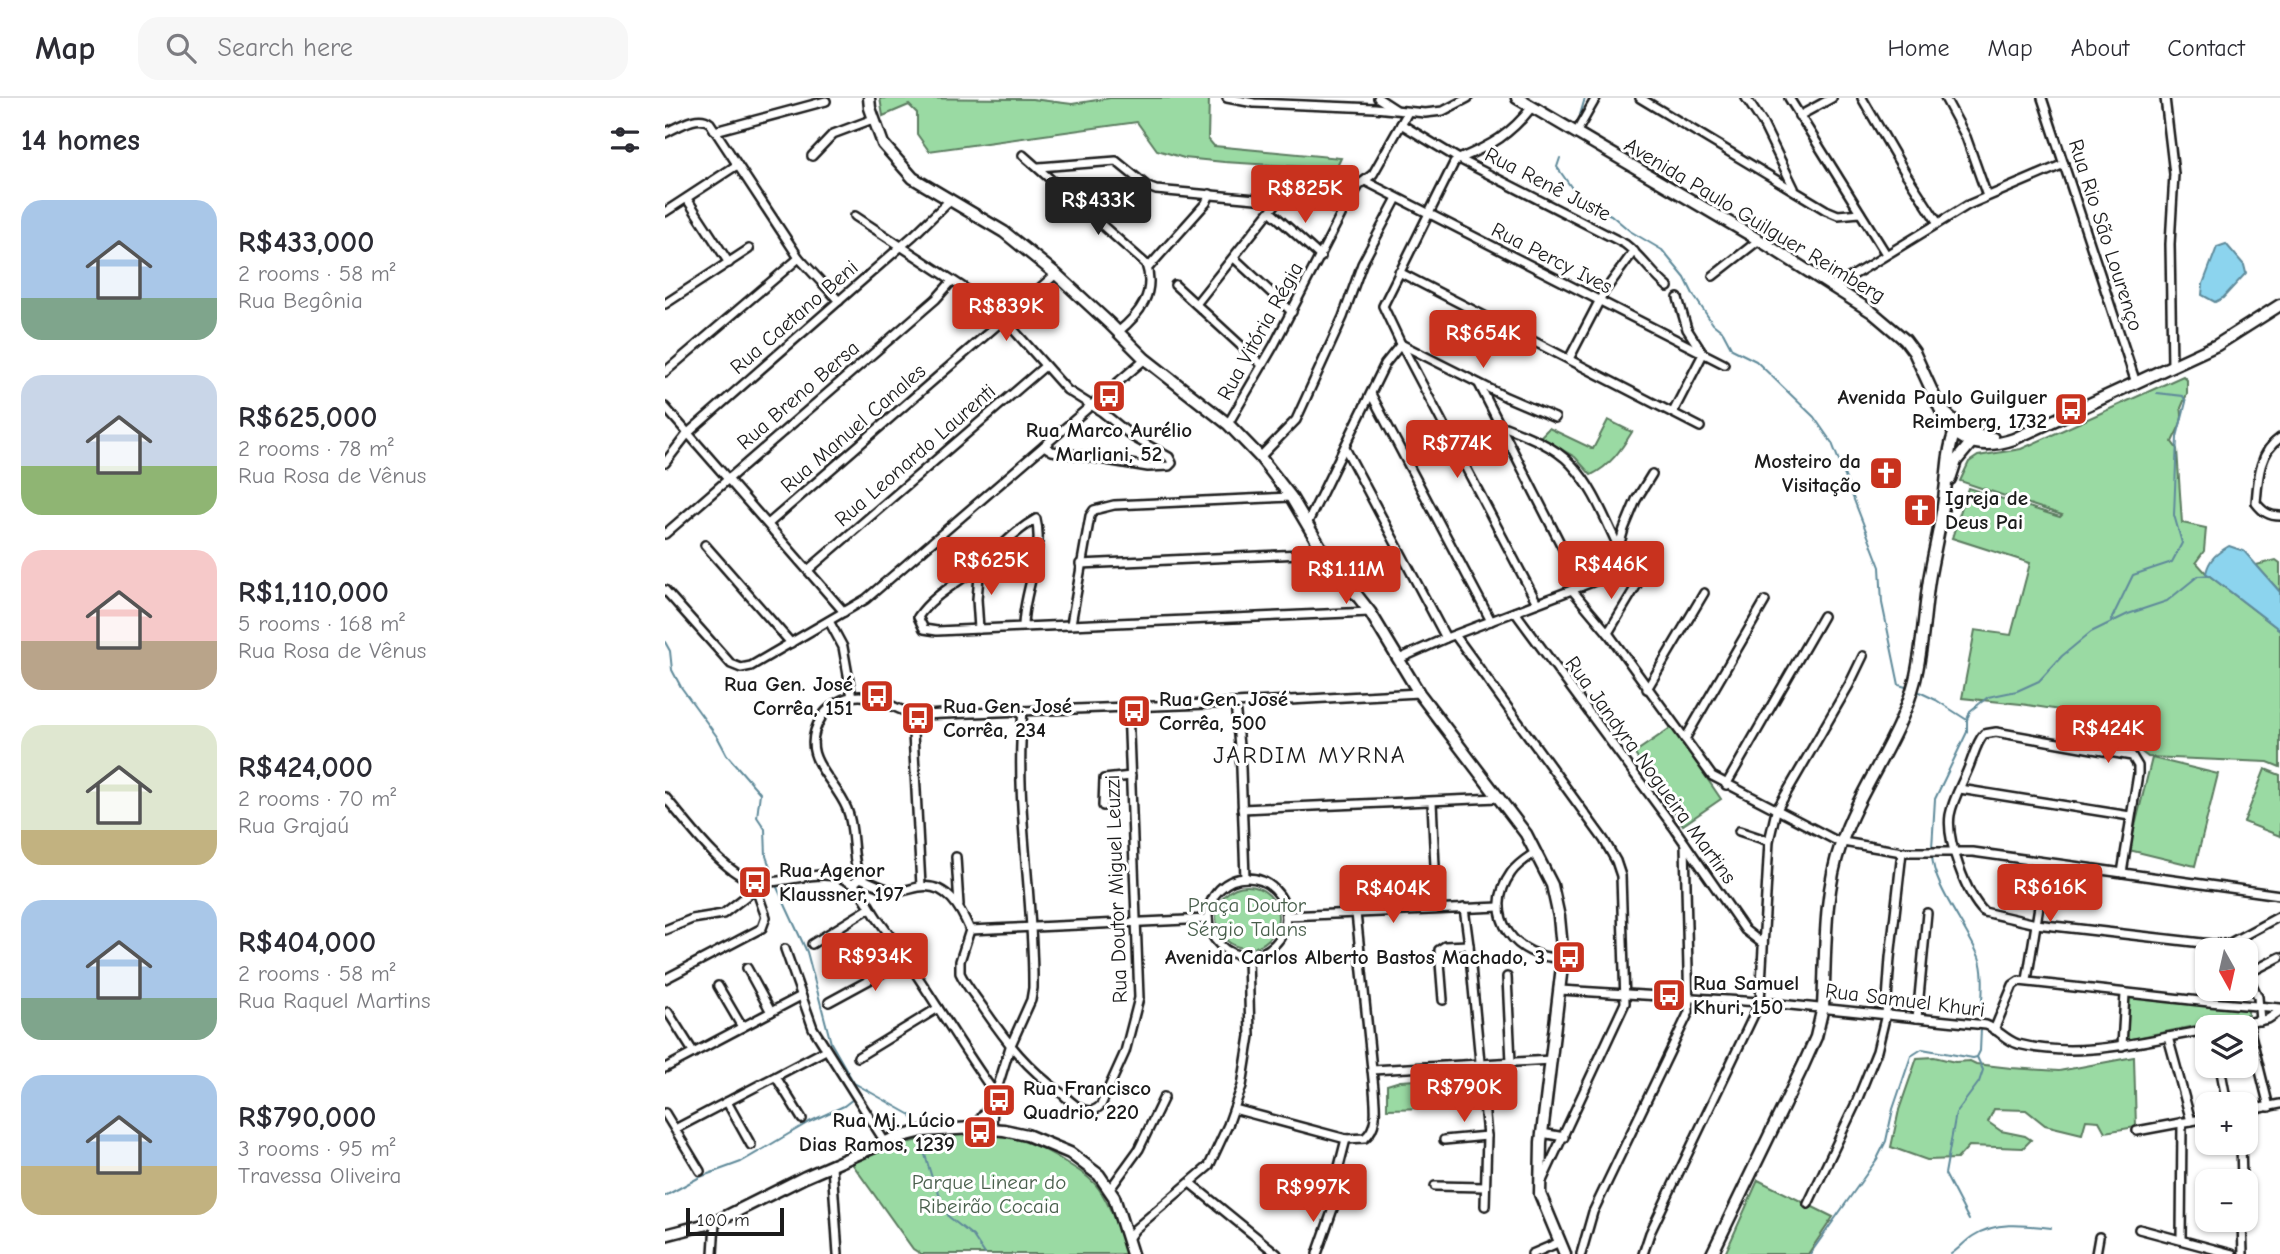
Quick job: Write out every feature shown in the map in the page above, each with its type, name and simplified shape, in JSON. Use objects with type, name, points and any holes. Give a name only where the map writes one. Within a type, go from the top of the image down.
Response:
[{"type":"main road","points":[[869,98],[873,119],[883,144],[904,169],[949,201],[1004,232],[1056,274],[1145,359],[1228,424],[1260,457],[1291,497],[1324,553],[1370,612],[1419,693],[1526,834],[1552,885],[1559,916],[1563,958],[1542,1133],[1540,1185],[1541,1194],[1566,1254]]},
{"type":"main road","name":"Avenida Paulo Guilguer Reimberg","points":[[1517,98],[1759,240],[1872,312],[1905,340],[1914,352],[1939,407],[1967,439]]},
{"type":"main road","points":[[1712,1254],[1816,1037],[1823,1007],[1834,867],[1842,842],[1902,721],[1912,689],[1946,489],[1949,452],[1967,439],[2014,439],[2217,345],[2280,305]]},
{"type":"main road","points":[[1946,489],[1967,439]]},
{"type":"main road","points":[[665,1235],[715,1222],[885,1142],[918,1132],[973,1128],[1027,1135],[1070,1153],[1099,1175],[1110,1189],[1129,1228],[1127,1240],[1132,1254]]},
{"type":"street","points":[[1227,98],[1254,103],[1408,112],[1443,111],[1468,98]]},
{"type":"street","points":[[1378,98],[1398,111]]},
{"type":"street","points":[[1576,133],[1596,98]]},
{"type":"street","points":[[1640,98],[1838,215],[1860,213]]},
{"type":"street","points":[[1747,98],[1762,122],[1794,189]]},
{"type":"street","points":[[1789,98],[1886,254]]},
{"type":"street","points":[[1799,116],[1832,98]]},
{"type":"street","points":[[1862,98],[1938,223]]},
{"type":"street","points":[[1945,98],[1966,137],[1987,196]]},
{"type":"street","name":"Rua Rio São Lourenço","points":[[2042,98],[2136,383]]},
{"type":"street","points":[[2165,98],[2174,174],[2170,244],[2172,366]]},
{"type":"street","points":[[715,131],[826,102]]},
{"type":"street","points":[[1532,107],[1504,137],[1459,159],[1444,180],[1383,306],[1537,603]]},
{"type":"street","name":"Rua Vitória Régia","points":[[1228,424],[1292,312],[1343,211],[1357,188],[1373,174],[1408,112]]},
{"type":"street","points":[[665,133],[703,118],[715,131],[799,258],[839,301]]},
{"type":"street","points":[[812,156],[833,134],[873,119]]},
{"type":"street","name":"Rua Renê Juste","points":[[1401,124],[1459,159],[1612,237],[1634,251],[1655,277],[1668,287]]},
{"type":"street","points":[[1023,155],[1144,260],[1148,268],[1147,300],[1118,332]]},
{"type":"street","points":[[1039,167],[1116,161],[1148,187],[1156,190],[1314,202],[1343,211]]},
{"type":"street","points":[[1834,287],[1987,196],[2064,164]]},
{"type":"street","points":[[665,212],[737,166]]},
{"type":"street","name":"Rua Percy Ives","points":[[1364,181],[1724,364]]},
{"type":"street","points":[[1148,268],[1206,203],[1210,194]]},
{"type":"street","points":[[1260,457],[1296,420],[1343,317],[1362,264],[1397,198]]},
{"type":"street","points":[[687,199],[729,263]]},
{"type":"street","name":"Rua Caetano Beni","points":[[665,463],[688,433],[949,201]]},
{"type":"street","points":[[1196,304],[1278,201]]},
{"type":"street","points":[[1271,212],[1321,257]]},
{"type":"street","points":[[855,215],[987,303],[1067,390],[1102,412],[1133,438],[1169,457],[1171,465],[1148,467],[1052,451],[1044,446]]},
{"type":"street","points":[[1713,276],[1759,240]]},
{"type":"street","points":[[666,303],[749,249]]},
{"type":"street","points":[[1569,359],[1617,271],[1634,251]]},
{"type":"street","points":[[665,372],[799,258]]},
{"type":"street","points":[[1234,258],[1292,312]]},
{"type":"street","points":[[1399,272],[1700,427]]},
{"type":"street","name":"Rua Manuel Canales","points":[[768,524],[1056,274]]},
{"type":"street","name":"Rua Breno Bersa","points":[[665,534],[928,305],[952,281]]},
{"type":"street","points":[[1175,285],[1262,365]]},
{"type":"street","points":[[1673,412],[1703,354],[1687,329],[1678,298]]},
{"type":"street","points":[[1401,344],[1479,384],[1555,418]]},
{"type":"street","points":[[1307,524],[1385,364],[1401,344]]},
{"type":"street","points":[[665,590],[731,664],[736,667],[751,666],[877,590],[1145,359]]},
{"type":"street","name":"Rua Leonardo Laurenti","points":[[808,570],[1045,366]]},
{"type":"street","points":[[1479,384],[1582,586]]},
{"type":"street","points":[[1371,394],[1491,621]]},
{"type":"street","points":[[665,407],[843,612]]},
{"type":"street","points":[[1500,425],[1539,443],[1571,463],[1591,494],[1618,546]]},
{"type":"street","points":[[2280,438],[2270,444],[2263,458],[2256,503],[2272,516],[2280,516]]},
{"type":"street","points":[[1345,448],[1446,638]]},
{"type":"street","points":[[1399,659],[1446,638],[1598,580],[1607,574],[1613,567],[1636,500],[1652,474]]},
{"type":"street","points":[[1071,624],[1080,564],[1090,516],[1094,510],[1101,507],[1291,497]]},
{"type":"street","points":[[1023,627],[1039,539],[1036,519],[1008,538],[980,565],[930,604],[918,617],[921,625],[929,631],[1023,627],[1071,624],[1370,612]]},
{"type":"street","points":[[705,545],[791,643]]},
{"type":"street","points":[[1080,564],[1324,553]]},
{"type":"street","points":[[979,629],[977,599],[980,565]]},
{"type":"street","points":[[1608,634],[1638,583]]},
{"type":"street","points":[[1572,590],[1608,634],[1712,776],[1776,811],[1842,842],[1902,852],[1973,852],[2280,895]]},
{"type":"street","points":[[1647,688],[1704,593]]},
{"type":"street","points":[[1685,740],[1765,601]]},
{"type":"street","name":"Rua Jandyra Nogueira Martins","points":[[1515,612],[1745,930],[1763,944]]},
{"type":"street","points":[[1726,785],[1823,616]]},
{"type":"street","points":[[829,621],[842,647],[852,697]]},
{"type":"street","points":[[1455,635],[1599,834],[1616,861],[1623,890],[1627,995],[1619,1019],[1540,1185]]},
{"type":"street","points":[[1643,1254],[1650,1233],[1760,1002],[1769,841],[1776,811],[1863,656]]},
{"type":"street","points":[[860,877],[854,858],[851,823],[846,807],[820,769],[813,742],[815,731],[826,712],[852,697],[878,699],[912,714],[1235,704],[1419,693]]},
{"type":"street","points":[[1235,704],[1245,878]]},
{"type":"street","name":"Rua Doutor Miguel Leuzzi","points":[[970,930],[960,961],[960,973],[1010,1047],[1036,1074],[1081,1109],[1091,1112],[1097,1110],[1125,1052],[1137,1012],[1140,985],[1128,707]]},
{"type":"street","points":[[992,1129],[994,1099],[1010,1047],[1031,1000],[1033,976],[1023,795],[1023,711]]},
{"type":"street","points":[[912,714],[921,886]]},
{"type":"street","points":[[2122,873],[2138,766],[2132,756],[1990,732],[1981,738],[1960,789],[1950,818],[1949,830],[1954,851],[1979,907],[1989,915],[2036,924],[2195,943]]},
{"type":"street","points":[[1103,806],[1104,779],[1131,776]]},
{"type":"street","points":[[1960,789],[2130,816]]},
{"type":"street","points":[[665,797],[724,864],[741,876],[766,881],[823,875],[853,884],[908,959],[994,1099]]},
{"type":"street","points":[[1242,809],[1498,799]]},
{"type":"street","points":[[1431,802],[1437,909]]},
{"type":"street","points":[[1739,831],[1769,841]]},
{"type":"street","points":[[1581,1254],[1599,1200],[1689,1012],[1685,844]]},
{"type":"street","points":[[1536,852],[1511,872],[1503,890],[1500,907],[1506,928],[1517,944],[1534,954],[1563,958]]},
{"type":"street","points":[[1808,1204],[1877,1051],[1886,1014],[1889,958],[1902,852]]},
{"type":"street","points":[[956,857],[959,906],[970,930],[1207,919]]},
{"type":"street","points":[[2027,980],[2046,863]]},
{"type":"street","points":[[853,884],[860,877]]},
{"type":"street","points":[[860,877],[894,891],[921,886],[945,893],[959,906]]},
{"type":"street","points":[[1245,878],[1262,881],[1272,887],[1282,900],[1286,916],[1284,929],[1277,941],[1267,950],[1248,956],[1234,954],[1223,948],[1213,938],[1207,919],[1209,905],[1216,893],[1232,881],[1245,878]]},
{"type":"street","points":[[665,930],[692,919],[723,914],[766,881]]},
{"type":"street","points":[[665,979],[762,928],[766,918],[756,889]]},
{"type":"street","points":[[1286,916],[1500,907]]},
{"type":"street","points":[[813,944],[870,908]]},
{"type":"street","points":[[1464,908],[1487,1136],[1485,1206]]},
{"type":"street","points":[[1917,1018],[1927,912]]},
{"type":"street","points":[[1234,1109],[1346,1139],[1365,1138],[1369,1135],[1374,1124],[1375,1101],[1356,913]]},
{"type":"street","points":[[2245,938],[2280,916]]},
{"type":"street","points":[[1443,1000],[1439,950],[1445,946],[1469,945]]},
{"type":"street","points":[[785,949],[807,1015],[826,1050],[885,1142]]},
{"type":"street","points":[[1129,1228],[1190,1183],[1209,1166],[1215,1155],[1234,1109],[1247,1065],[1250,1036],[1248,956]]},
{"type":"street","points":[[2258,967],[2280,957]]},
{"type":"street","points":[[829,1002],[908,959]]},
{"type":"street","points":[[747,968],[771,1012]]},
{"type":"street","points":[[1507,977],[1511,1062]]},
{"type":"street","points":[[1994,1030],[2013,985],[2019,981],[2027,980],[2125,993],[2259,1005],[2280,1009],[2273,1018],[2260,1021],[2259,1005],[2258,997]]},
{"type":"street","points":[[718,986],[742,1027]]},
{"type":"street","name":"Rua Samuel Khuri","points":[[1560,990],[1823,1007],[1986,1025],[2006,1040],[2065,1051],[2089,1051],[2195,1032]]},
{"type":"street","points":[[2122,1046],[2125,993]]},
{"type":"street","points":[[665,1068],[801,996]]},
{"type":"street","points":[[858,1057],[938,1008]]},
{"type":"street","points":[[669,1012],[694,1053]]},
{"type":"street","points":[[2168,1037],[2191,1121]]},
{"type":"street","points":[[675,1129],[826,1050]]},
{"type":"street","points":[[1372,1070],[1551,1060]]},
{"type":"street","points":[[2258,1063],[2269,1107]]},
{"type":"street","points":[[776,1077],[802,1119]]},
{"type":"street","points":[[1110,1189],[1139,1149],[1164,1097]]},
{"type":"street","points":[[973,1128],[994,1099]]},
{"type":"street","points":[[727,1102],[751,1145]]},
{"type":"street","points":[[2258,1109],[2280,1104]]},
{"type":"street","points":[[665,1113],[700,1171]]},
{"type":"street","points":[[2137,1131],[2195,1120]]},
{"type":"street","points":[[2181,1240],[2182,1122]]},
{"type":"street","points":[[1542,1133],[1564,1137]]},
{"type":"street","points":[[1444,1140],[1487,1136]]},
{"type":"street","points":[[1333,1190],[1346,1139]]},
{"type":"street","points":[[832,1166],[838,1254]]},
{"type":"street","points":[[1190,1183],[1277,1254]]},
{"type":"street","points":[[1435,1186],[1485,1187]]},
{"type":"street","points":[[1317,1254],[1335,1203]]},
{"type":"street","points":[[713,1254],[715,1222]]},
{"type":"street","points":[[2139,1229],[2231,1254]]},
{"type":"street","points":[[2242,1232],[2242,1254]]},
{"type":"street","points":[[2096,1254],[2099,1237]]},
{"type":"street","points":[[1532,1254],[1560,1242]]},
{"type":"green space","points":[[880,98],[1032,99],[1072,104],[1110,98],[1209,98],[1208,139],[1214,146],[1341,158],[1336,169],[1184,158],[1157,150],[1137,122],[929,151],[917,134],[917,113],[909,105],[883,116]]},
{"type":"green space","points":[[2183,376],[2187,380],[2187,394],[2181,408],[2181,422],[2172,442],[2177,449],[2182,523],[2206,528],[2204,551],[2196,562],[2206,573],[2280,630],[2280,767],[2268,762],[2148,757],[2135,747],[2139,722],[1962,698],[1975,630],[2011,635],[2030,563],[1952,538],[1968,488],[2060,517],[2062,515],[1960,481],[1969,462],[1978,456],[2021,449]]},
{"type":"green space","points":[[1608,420],[1632,432],[1615,457],[1591,475],[1575,457],[1540,437],[1549,428],[1593,449]]},
{"type":"green space","points":[[2276,560],[2280,563],[2280,592],[2256,565]]},
{"type":"green space","points":[[1672,727],[1721,799],[1683,825],[1634,753]]},
{"type":"green space","points":[[2152,758],[2218,774],[2195,866],[2129,850]]},
{"type":"green space","points":[[2265,769],[2280,775],[2280,836],[2244,822]]},
{"type":"green space","name":"Praça Doutor Sérgio Talans","points":[[1247,886],[1259,888],[1269,895],[1276,905],[1276,929],[1269,939],[1259,946],[1247,948],[1235,946],[1225,939],[1218,929],[1216,917],[1218,905],[1225,895],[1235,888]]},
{"type":"green space","points":[[2127,997],[2248,1010],[2248,1015],[2195,1015],[2195,1026],[2126,1040]]},
{"type":"green space","points":[[1934,1057],[1955,1062],[1970,1061],[2011,1068],[2059,1071],[2134,1057],[2136,1127],[2105,1132],[2099,1121],[2086,1120],[2082,1134],[2045,1125],[2026,1110],[1994,1109],[1988,1122],[2001,1131],[2025,1136],[2031,1140],[2023,1148],[1969,1146],[1957,1159],[1927,1160],[1891,1147],[1899,1110],[1917,1058]]},
{"type":"green space","points":[[1470,1079],[1473,1107],[1387,1109],[1387,1085],[1400,1081]]},
{"type":"green space","name":"Parque Linear do Ribeirão Cocaia","points":[[958,1134],[990,1135],[1030,1143],[1082,1173],[1104,1196],[1126,1254],[921,1254],[913,1249],[851,1162],[903,1144]]},
{"type":"green space","points":[[1758,1180],[1833,1217],[1808,1254],[1725,1254]]},
{"type":"water","points":[[2226,244],[2244,265],[2246,273],[2223,298],[2215,302],[2202,295],[2203,284],[2217,247]]},
{"type":"water","points":[[2229,546],[2244,551],[2280,592],[2280,630],[2206,573],[2214,557]]},
{"type":"waterway","points":[[1580,115],[1585,98]]},
{"type":"waterway","points":[[1560,158],[1557,167],[1576,194],[1662,250],[1685,278],[1694,296],[1713,324],[1723,332],[1732,349],[1756,361],[1814,417],[1832,443],[1880,567],[1882,603],[1899,685],[1909,688]]},
{"type":"waterway","points":[[2111,620],[2133,575],[2172,562],[2182,543],[2174,515],[2177,437],[2186,402],[2183,396],[2157,393]]},
{"type":"waterway","points":[[1932,848],[1935,799],[1967,732],[1970,711],[1988,697],[2017,691],[2039,681],[2062,656],[2091,632],[2128,614],[2167,601],[2198,576],[2211,575]]},
{"type":"waterway","points":[[665,642],[670,651],[672,670],[681,687],[727,755],[760,793],[757,817],[765,829],[766,856],[774,879]]},
{"type":"waterway","points":[[1915,690],[1967,720]]},
{"type":"waterway","points":[[1932,854],[1938,879],[1979,957],[1983,981],[1981,1022]]},
{"type":"waterway","points":[[776,885],[807,952],[831,1043],[854,1083],[911,1115],[917,1129]]},
{"type":"waterway","points":[[1810,1254],[1877,1159],[1886,1141],[1893,1109],[1911,1056],[1922,1049],[1977,1057],[1980,1051],[1981,1028]]},
{"type":"waterway","points":[[1969,1220],[1945,1174],[1956,1113],[1979,1082],[1983,1070],[1977,1057]]},
{"type":"waterway","points":[[665,1196],[700,1177],[741,1162],[853,1099]]},
{"type":"waterway","points":[[920,1138],[932,1178],[949,1217],[973,1236],[985,1254]]},
{"type":"waterway","points":[[1951,1254],[1973,1236],[1992,1228],[2011,1225],[2051,1228]]},
{"type":"place","name":"Rua Marco Aurélio Marliani, 52","points":[[1109,396]]},
{"type":"place","name":"Avenida Paulo Guilguer Reimberg, 1732","points":[[2071,409]]},
{"type":"place","name":"Mosteiro da Visitação","points":[[1886,473]]},
{"type":"place","name":"Igreja de Deus Pai","points":[[1920,510]]},
{"type":"place","name":"Rua Gen. José Corrêa, 151","points":[[877,696]]},
{"type":"place","name":"Rua Gen. José Corrêa, 500","points":[[1134,711]]},
{"type":"place","name":"Rua Gen. José Corrêa, 234","points":[[918,718]]},
{"type":"place","name":"Rua Agenor Klaussner, 197","points":[[755,882]]},
{"type":"place","name":"Avenida Carlos Alberto Bastos Machado, 3","points":[[1569,957]]},
{"type":"place","name":"Rua Samuel Khuri, 150","points":[[1669,995]]},
{"type":"place","name":"Rua Francisco Quadrio, 220","points":[[999,1100]]},
{"type":"place","name":"Rua Mj. Lúcio Dias Ramos, 1239","points":[[980,1132]]},
{"type":"district","name":"JARDIM MYRNA","points":[[1310,755]]}]
